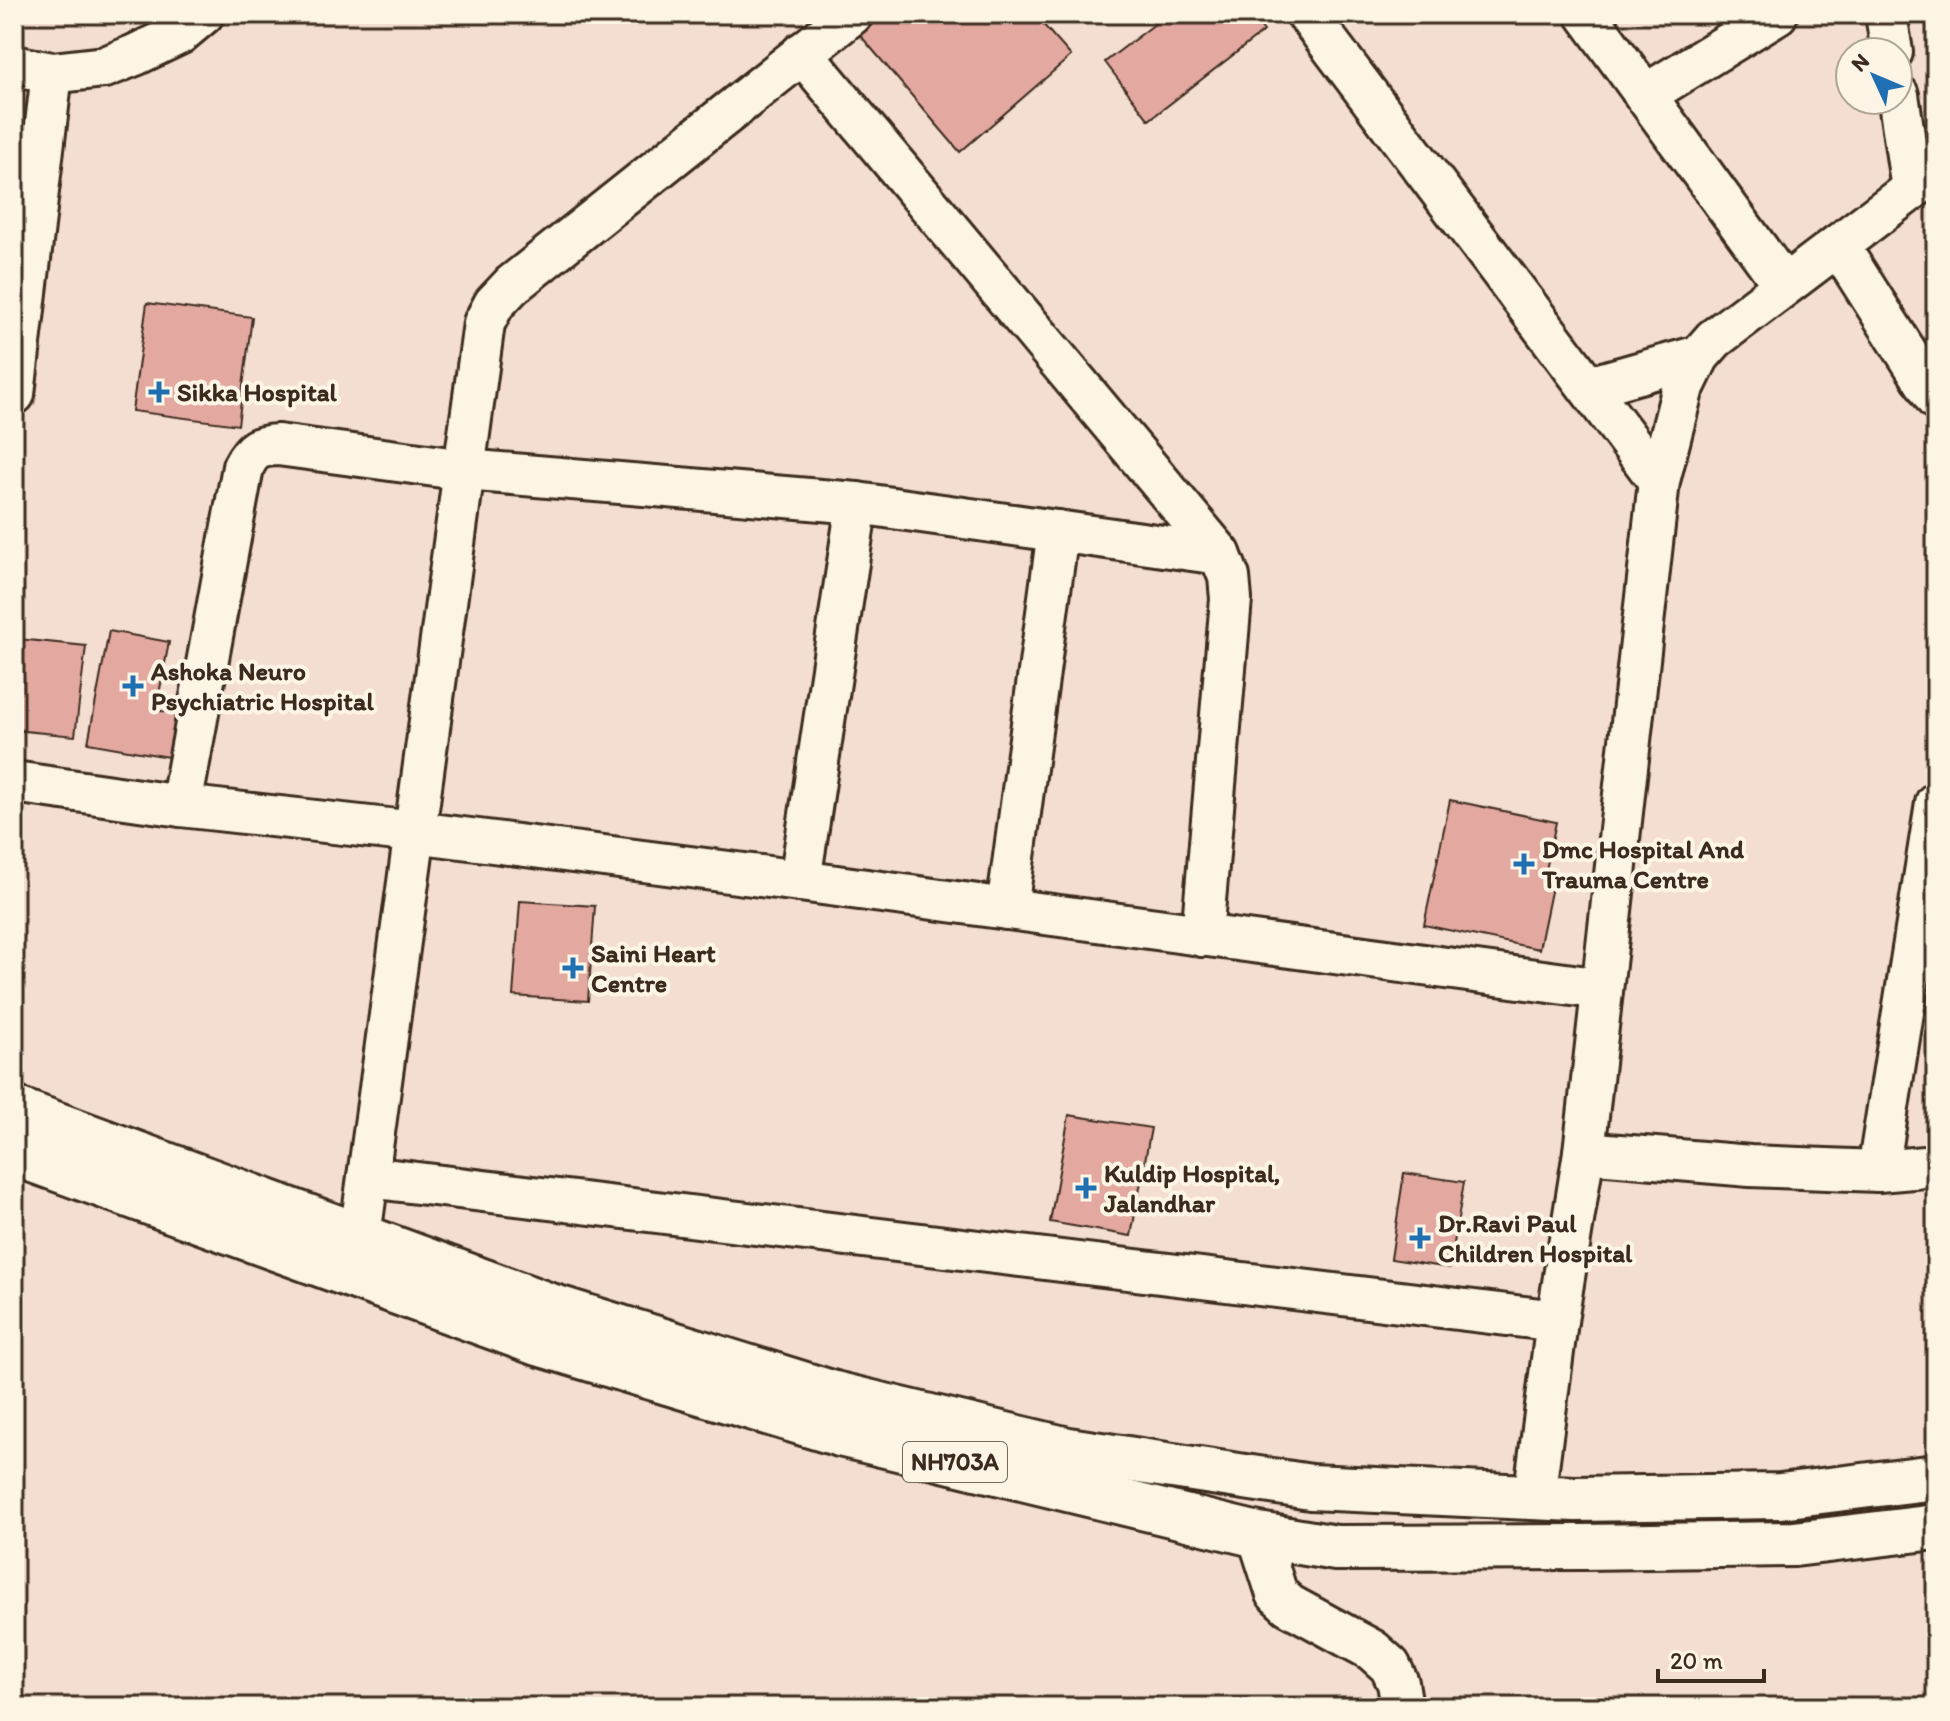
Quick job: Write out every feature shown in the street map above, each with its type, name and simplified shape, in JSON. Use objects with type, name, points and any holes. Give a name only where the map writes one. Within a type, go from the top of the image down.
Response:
[{"type":"highway","name":"NH703A","points":[[14,1109],[547,1305],[834,1394],[1068,1450],[1311,1487],[1534,1498],[1780,1496],[1936,1477]]},
{"type":"highway","name":"NH703A","points":[[14,1153],[535,1342],[840,1434],[1258,1535],[1336,1548],[1583,1547],[1794,1544],[1936,1527]]},
{"type":"street","points":[[14,394],[33,70],[105,67],[179,34],[203,14]]},
{"type":"street","points":[[360,1236],[484,323],[494,304],[512,285],[852,14]]},
{"type":"street","points":[[1586,14],[1784,285]]},
{"type":"street","points":[[1886,14],[1889,36]]},
{"type":"street","points":[[1645,95],[1770,16]]},
{"type":"street","points":[[1316,17],[1659,481]]},
{"type":"street","points":[[802,53],[1220,554],[1229,577],[1231,599],[1202,936]]},
{"type":"street","points":[[1534,1498],[1557,1321],[1584,1152],[1659,481],[1682,391],[1699,356],[1714,339],[1924,180],[1904,116]]},
{"type":"street","points":[[1838,245],[1936,399]]},
{"type":"street","points":[[1589,387],[1699,356]]},
{"type":"street","points":[[181,806],[243,467],[250,453],[263,446],[278,445],[465,470],[857,503],[1220,554]]},
{"type":"street","points":[[800,881],[857,503]]},
{"type":"street","points":[[1007,909],[1058,531]]},
{"type":"street","points":[[14,782],[181,806],[800,881],[1602,989]]},
{"type":"street","points":[[1878,1171],[1930,878],[1936,803]]},
{"type":"street","points":[[1584,1152],[1750,1166],[1878,1171],[1936,1166]]},
{"type":"street","points":[[368,1177],[1557,1321]]},
{"type":"street","points":[[1258,1535],[1277,1594],[1289,1605],[1372,1650],[1390,1666],[1398,1683],[1402,1707]]},
{"type":"building","points":[[884,14],[1034,14],[1071,56],[960,152],[860,35]]},
{"type":"building","points":[[1168,14],[1251,14],[1264,31],[1149,120],[1105,62]]},
{"type":"building","points":[[147,303],[252,317],[238,425],[132,411]]},
{"type":"building","points":[[109,631],[169,642],[156,710],[188,716],[180,759],[88,743]]},
{"type":"building","points":[[18,639],[86,646],[75,736],[14,730]]},
{"type":"building","points":[[1450,800],[1556,822],[1545,875],[1554,877],[1539,949],[1424,925]]},
{"type":"building","points":[[520,901],[595,906],[588,1001],[513,996]]},
{"type":"building","points":[[1069,1115],[1151,1128],[1131,1236],[1050,1222]]},
{"type":"building","points":[[1404,1173],[1464,1182],[1450,1268],[1391,1259]]},
{"type":"place","name":"Sikka Hospital","points":[[159,392]]},
{"type":"place","name":"Ashoka Neuro Psychiatric Hospital","points":[[133,686]]},
{"type":"place","name":"Dmc Hospital And Trauma Centre","points":[[1524,864]]},
{"type":"place","name":"Saini Heart Centre","points":[[573,968]]},
{"type":"place","name":"Kuldip Hospital, Jalandhar","points":[[1086,1188]]},
{"type":"place","name":"Dr.Ravi Paul Children Hospital","points":[[1420,1238]]}]
